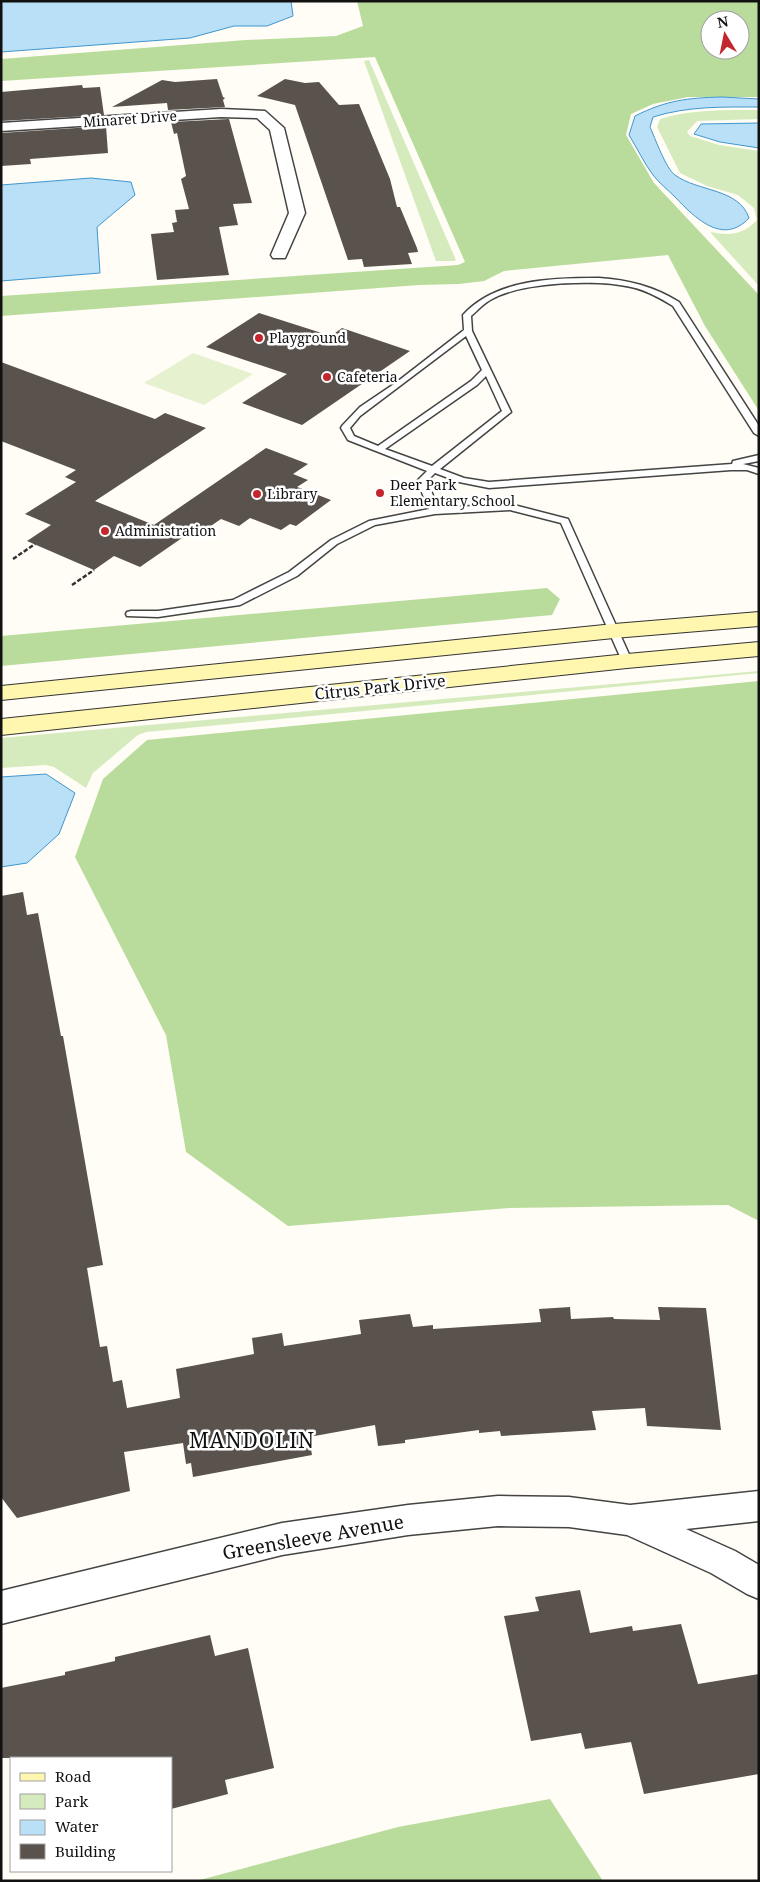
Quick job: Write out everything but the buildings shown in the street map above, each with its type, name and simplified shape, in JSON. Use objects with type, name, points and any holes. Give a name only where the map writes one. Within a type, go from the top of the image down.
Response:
[{"type":"street","name":"Minaret Drive","points":[[1,128],[221,113],[260,114],[277,128],[297,213],[279,255]]},
{"type":"street","name":"Citrus Park Drive","points":[[1,693],[614,631],[759,619]]},
{"type":"street","name":"Citrus Park Drive","points":[[1,727],[627,661],[759,649]]},
{"type":"street","name":"Greensleeve Avenue","points":[[1,1608],[282,1539],[408,1520],[498,1511],[569,1512],[630,1520],[759,1506]]},
{"type":"street","name":"Greensleeve Avenue","points":[[630,1520],[723,1562],[759,1582]]},
{"type":"lane","points":[[435,511],[422,481],[432,470],[507,412],[468,331],[467,315],[489,297],[514,287],[608,281],[632,284],[655,291],[676,304],[759,433]]},
{"type":"lane","points":[[468,331],[351,420],[345,428],[352,438],[432,470],[462,480],[489,485],[731,467],[759,471]]},
{"type":"lane","points":[[378,449],[474,383],[488,370]]},
{"type":"lane","points":[[691,470],[759,458]]},
{"type":"lane","points":[[131,614],[158,614],[236,603],[293,574],[334,542],[372,523],[435,511],[510,507],[565,521],[627,661]]},
{"type":"path","points":[[13,558],[35,544]]},
{"type":"path","points":[[72,585],[94,570]]},
{"type":"green space","points":[[357,1],[759,1],[759,97],[688,97],[653,104],[631,114],[626,135],[654,183],[759,295],[759,411],[705,326],[668,255],[504,271],[484,281],[459,284],[419,285],[1,316],[1,296],[458,265],[465,262],[375,57],[1,81],[1,59],[246,40],[336,36],[363,26]]},
{"type":"green space","points":[[369,60],[456,260],[454,261],[436,261],[364,61]]},
{"type":"green space","points":[[759,110],[759,119],[697,121],[687,132],[690,136],[719,145],[759,151],[759,286],[710,232],[730,234],[747,229],[757,220],[754,208],[738,195],[707,186],[680,173],[657,127],[660,119],[685,113]]},
{"type":"green space","points":[[193,353],[253,374],[204,405],[144,383]]},
{"type":"green space","points":[[547,588],[560,599],[552,615],[1,666],[1,636]]},
{"type":"green space","points":[[759,671],[759,673],[146,732],[138,735],[93,773],[86,788],[54,767],[46,765],[1,768],[1,738]]},
{"type":"green space","points":[[759,681],[759,1221],[728,1205],[509,1208],[288,1226],[186,1152],[166,1035],[75,857],[103,779],[147,740]]},
{"type":"green space","points":[[550,1799],[603,1881],[196,1881],[398,1827]]},
{"type":"water","points":[[1,1],[291,1],[293,16],[267,26],[234,26],[190,38],[1,52]]},
{"type":"water","points":[[698,98],[759,99],[759,107],[706,108],[666,113],[653,117],[650,127],[664,160],[675,175],[695,185],[727,196],[744,208],[749,218],[739,226],[729,229],[719,229],[710,226],[691,213],[653,175],[629,135],[635,116],[657,106]]},
{"type":"water","points":[[759,123],[759,148],[720,142],[694,134],[701,124]]},
{"type":"water","points":[[91,178],[131,182],[135,195],[97,227],[100,273],[1,281],[1,185]]},
{"type":"water","points":[[46,774],[75,793],[59,834],[27,863],[1,867],[1,777]]},
{"type":"place","name":"Playground","points":[[259,338]]},
{"type":"place","name":"Cafeteria","points":[[327,377]]},
{"type":"place","name":"Deer Park Elementary School","points":[[380,493]]},
{"type":"place","name":"Library","points":[[257,494]]},
{"type":"place","name":"Administration","points":[[105,531]]},
{"type":"district","name":"MANDOLIN","points":[[252,1441]]}]
